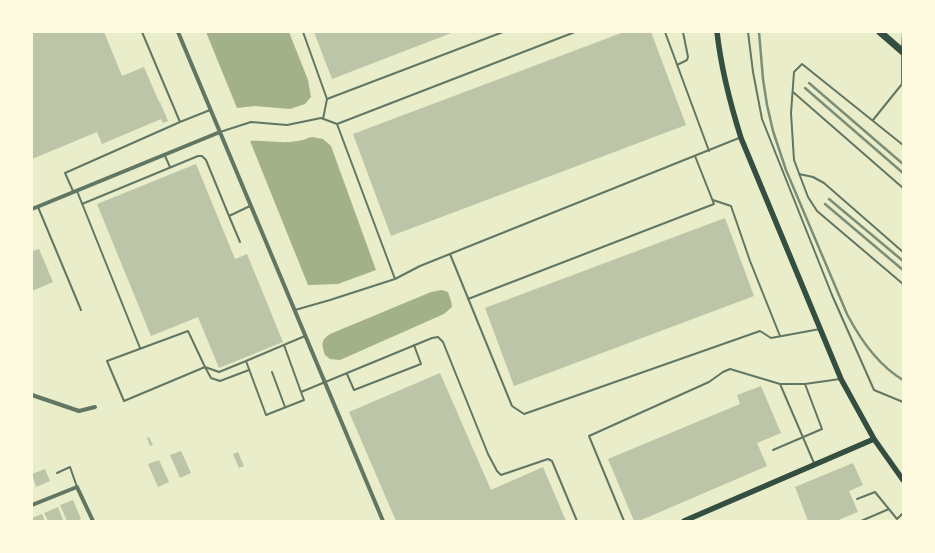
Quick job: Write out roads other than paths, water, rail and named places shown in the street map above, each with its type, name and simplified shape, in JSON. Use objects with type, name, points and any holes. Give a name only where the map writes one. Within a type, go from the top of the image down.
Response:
[{"type":"highway","points":[[880,32],[903,52]]},
{"type":"main road","points":[[717,32],[721,63],[733,114],[741,138],[820,329],[841,378],[874,439],[903,480]]},
{"type":"main road","points":[[684,521],[874,439]]},
{"type":"street","points":[[178,32],[384,521]]},
{"type":"street","points":[[32,209],[220,132]]},
{"type":"street","points":[[32,395],[79,411],[96,407]]},
{"type":"street","points":[[32,504],[78,487],[93,521]]},
{"type":"lane","points":[[142,32],[180,122]]},
{"type":"lane","points":[[303,32],[328,99],[323,119]]},
{"type":"lane","points":[[328,99],[503,32]]},
{"type":"lane","points":[[220,132],[252,122],[287,125],[321,118],[337,124],[575,32]]},
{"type":"lane","points":[[665,32],[709,151]]},
{"type":"lane","points":[[677,65],[687,60],[688,57],[683,32]]},
{"type":"lane","points":[[748,32],[752,72],[762,119],[832,295],[874,390],[903,402]]},
{"type":"lane","points":[[873,120],[902,84],[903,32]]},
{"type":"lane","points":[[903,146],[873,120],[802,64],[794,72],[791,113],[794,160],[808,197],[816,211],[903,284]]},
{"type":"lane","points":[[793,92],[903,188]]},
{"type":"lane","points":[[140,348],[82,204],[66,173],[211,109]]},
{"type":"lane","points":[[337,124],[395,279]]},
{"type":"lane","points":[[295,310],[395,279],[420,266],[741,138]]},
{"type":"lane","points":[[165,154],[170,168]]},
{"type":"lane","points":[[82,204],[198,156],[202,156],[204,157],[240,242]]},
{"type":"lane","points":[[468,299],[714,204],[695,156]]},
{"type":"lane","points":[[799,174],[824,183],[903,252]]},
{"type":"lane","points":[[713,200],[731,206],[780,336]]},
{"type":"lane","points":[[229,216],[251,206]]},
{"type":"lane","points":[[38,207],[81,310]]},
{"type":"lane","points":[[450,254],[512,406],[524,414],[760,331],[771,338],[820,329]]},
{"type":"lane","points":[[249,370],[220,381],[211,378],[205,367],[188,330],[107,361],[124,401],[205,367],[218,372],[306,336]]},
{"type":"lane","points":[[301,392],[414,345],[438,337],[443,342],[488,454],[497,471],[502,475],[548,459],[552,461],[577,521]]},
{"type":"lane","points":[[246,360],[266,414],[304,400],[284,345]]},
{"type":"lane","points":[[347,374],[354,390],[421,364],[414,345]]},
{"type":"lane","points":[[624,521],[589,436],[709,382],[722,372],[730,369],[780,384],[805,384],[841,378]]},
{"type":"lane","points":[[272,372],[285,407]]},
{"type":"lane","points":[[780,384],[815,464]]},
{"type":"lane","points":[[773,450],[822,429],[805,384]]},
{"type":"lane","points":[[57,473],[70,467],[78,487]]},
{"type":"lane","points":[[857,499],[875,492],[897,520],[903,513]]},
{"type":"lane","points":[[861,521],[889,509]]},
{"type":"railway","points":[[759,32],[767,105],[773,131],[786,170],[852,323],[870,351],[886,367],[903,380]]},
{"type":"railway","points":[[809,83],[903,164]]},
{"type":"railway","points":[[805,88],[903,173]]},
{"type":"railway","points":[[829,199],[903,261]]},
{"type":"railway","points":[[825,204],[903,270]]}]
